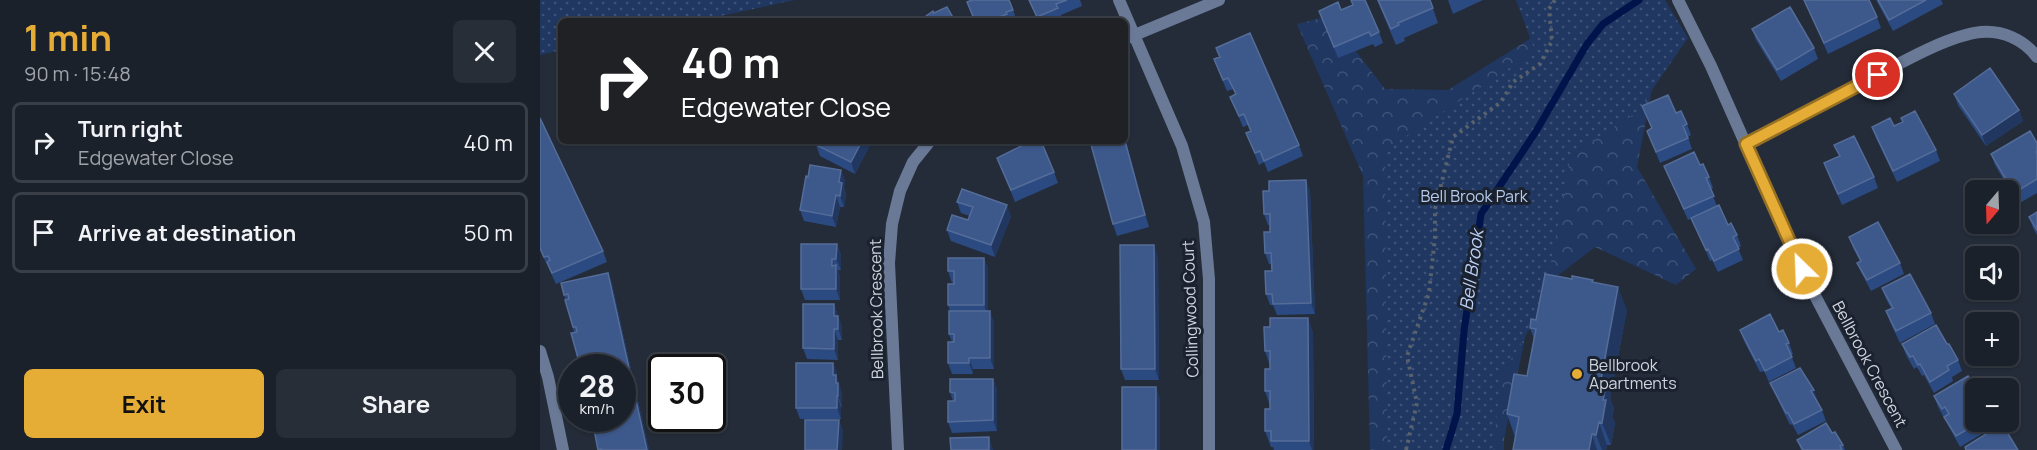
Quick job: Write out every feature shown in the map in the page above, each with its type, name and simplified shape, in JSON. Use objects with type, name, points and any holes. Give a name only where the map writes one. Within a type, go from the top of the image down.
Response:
[{"type":"street","name":"Collingwood Court","points":[[1119,0],[1124,18]]},
{"type":"street","points":[[1129,38],[1219,0]]},
{"type":"street","name":"Bellbrook Crescent","points":[[1678,0],[1706,56],[1802,269],[1896,450]]},
{"type":"street","points":[[1746,144],[1916,54],[1967,34],[1997,32],[2011,36],[2023,43],[2037,57]]},
{"type":"street","name":"Collingwood Court","points":[[1129,38],[1182,146],[1204,222],[1209,279],[1209,450]]},
{"type":"street","name":"Bellbrook Crescent","points":[[898,450],[889,263],[892,224],[900,191],[913,162],[928,144]]},
{"type":"street","points":[[540,351],[563,450]]},
{"type":"path","points":[[1406,450],[1417,403],[1407,356],[1429,292],[1435,237],[1435,209],[1453,137],[1501,102],[1514,82],[1539,64],[1552,41],[1549,9],[1555,0]]},
{"type":"green space","points":[[540,0],[795,0],[711,18],[558,18],[558,51],[540,55]]},
{"type":"green space","name":"Bell Brook Park","points":[[1516,0],[1665,0],[1688,38],[1636,113],[1571,154],[1543,305],[1501,374],[1493,450],[1387,450],[1385,150],[1535,51]]},
{"type":"green space","name":"Bell Brook Park","points":[[1329,16],[1385,89],[1448,90],[1536,35],[1656,68],[1637,167],[1696,269],[1676,285],[1595,247],[1534,294],[1504,439],[1504,450],[1370,450],[1363,176],[1297,24]]},
{"type":"building","points":[[1009,0],[1013,10],[997,18],[974,18],[967,2]]},
{"type":"building","points":[[1029,0],[1067,0],[1056,4],[1058,8],[1037,17]]},
{"type":"building","points":[[1351,0],[1365,0],[1379,32],[1371,36],[1369,32],[1334,47],[1319,11],[1338,2],[1341,10],[1353,5]]},
{"type":"building","points":[[1378,0],[1430,0],[1433,8],[1398,23],[1399,25],[1391,29]]},
{"type":"building","points":[[1804,0],[1869,0],[1877,17],[1824,43]]},
{"type":"building","points":[[1878,0],[1926,0],[1889,20]]},
{"type":"building","points":[[947,7],[953,18],[923,18],[933,11],[934,13]]},
{"type":"building","points":[[1790,7],[1814,48],[1777,70],[1752,29]]},
{"type":"building","points":[[1250,33],[1299,145],[1264,161],[1260,151],[1255,153],[1246,133],[1251,131],[1244,114],[1239,116],[1230,97],[1236,94],[1228,78],[1223,80],[1214,59],[1220,57],[1216,48]]},
{"type":"building","points":[[1990,68],[2019,110],[1982,135],[1954,94]]},
{"type":"building","points":[[1668,95],[1676,113],[1681,111],[1687,124],[1683,126],[1688,138],[1656,152],[1647,131],[1652,128],[1642,106]]},
{"type":"building","points":[[1915,111],[1936,150],[1893,171],[1872,127],[1890,118],[1894,126],[1903,122],[1901,118]]},
{"type":"building","points":[[540,118],[603,251],[552,273],[547,262],[550,260],[548,256],[544,257],[540,248]]},
{"type":"building","points":[[2030,131],[2037,143],[2037,179],[2019,190],[2019,180],[2006,180],[1991,154]]},
{"type":"building","points":[[1854,136],[1874,177],[1838,194],[1824,163],[1840,156],[1834,145]]},
{"type":"building","points":[[816,144],[860,144],[851,162]]},
{"type":"building","points":[[1025,144],[1042,144],[1054,172],[1011,190],[997,158]]},
{"type":"building","points":[[1091,144],[1126,144],[1145,215],[1113,224]]},
{"type":"building","points":[[1694,152],[1709,177],[1706,178],[1714,196],[1684,209],[1664,166]]},
{"type":"building","points":[[810,165],[841,170],[840,196],[836,195],[832,216],[800,210]]},
{"type":"building","points":[[1306,180],[1311,303],[1273,304],[1272,294],[1266,294],[1265,271],[1272,271],[1271,253],[1265,253],[1264,232],[1270,232],[1270,214],[1264,214],[1263,191],[1269,191],[1269,181]]},
{"type":"building","points":[[962,189],[1007,205],[991,245],[947,230],[952,215],[968,220],[973,207],[957,202]]},
{"type":"building","points":[[1719,205],[1728,225],[1731,223],[1737,235],[1733,237],[1739,249],[1714,261],[1708,249],[1706,250],[1691,218]]},
{"type":"building","points":[[2037,212],[2037,230],[2029,217]]},
{"type":"building","points":[[1878,222],[1900,263],[1867,280],[1857,263],[1861,261],[1849,237]]},
{"type":"building","points":[[801,244],[837,244],[836,259],[832,259],[832,266],[836,265],[836,289],[801,289]]},
{"type":"building","points":[[1120,245],[1154,245],[1155,369],[1121,369]]},
{"type":"building","points":[[948,258],[984,258],[984,305],[948,305],[948,284],[954,284],[954,271],[948,271]]},
{"type":"building","points":[[608,273],[626,354],[577,354],[571,333],[577,332],[576,327],[573,327],[565,300],[569,299],[568,294],[564,295],[561,283]]},
{"type":"building","name":"Bellbrook Apartments","points":[[1545,274],[1572,279],[1572,276],[1618,287],[1600,385],[1606,386],[1602,423],[1599,422],[1596,435],[1592,434],[1589,450],[1513,450],[1519,417],[1507,414],[1514,374],[1527,376],[1536,329],[1530,328],[1531,319],[1536,320]]},
{"type":"building","points":[[1910,274],[1931,313],[1896,331],[1886,311],[1893,308],[1882,288]]},
{"type":"building","points":[[803,304],[834,304],[834,316],[838,316],[838,329],[834,329],[834,349],[803,348]]},
{"type":"building","points":[[949,311],[990,311],[990,358],[969,358],[969,363],[948,363],[948,342],[954,342],[954,334],[949,334]]},
{"type":"building","points":[[1770,314],[1779,332],[1783,330],[1792,357],[1765,371],[1759,359],[1756,361],[1740,330]]},
{"type":"building","points":[[1270,318],[1308,318],[1309,441],[1271,441],[1271,431],[1265,431],[1265,409],[1270,409],[1270,391],[1265,391],[1265,369],[1270,369],[1270,351],[1265,351],[1264,327],[1270,327]]},
{"type":"building","points":[[1936,325],[1958,360],[1947,366],[1949,370],[1930,382],[1920,364],[1918,365],[1913,356],[1910,357],[1902,344]]},
{"type":"building","points":[[796,363],[833,363],[833,375],[836,375],[836,383],[838,383],[837,408],[796,408]]},
{"type":"building","points":[[1800,368],[1814,390],[1811,391],[1822,410],[1794,424],[1770,383]]},
{"type":"building","points":[[1968,376],[1969,378],[1965,378],[1965,431],[1956,436],[1944,417],[1949,414],[1945,407],[1942,409],[1934,396]]},
{"type":"building","points":[[950,379],[993,379],[993,420],[948,422],[948,401],[955,401],[955,393],[950,392]]},
{"type":"building","points":[[1122,387],[1156,387],[1156,450],[1122,450]]},
{"type":"building","points":[[636,400],[647,450],[598,450],[595,432],[636,432]]},
{"type":"building","points":[[805,420],[839,420],[837,450],[805,450]]},
{"type":"building","points":[[1826,423],[1843,445],[1840,446],[1842,450],[1803,450],[1797,440]]},
{"type":"building","points":[[1989,432],[2007,432],[2018,450],[1966,450],[1965,447]]},
{"type":"building","points":[[989,437],[989,450],[951,450],[950,438]]},
{"type":"waterway","name":"Bell Brook","points":[[1446,450],[1457,414],[1464,331],[1481,214],[1535,133],[1587,44],[1603,24],[1639,0]]},
{"type":"place","name":"Bellbrook Apartments","points":[[1577,374]]},
{"type":"route","points":[[1802,269],[1746,144],[1878,75]]}]
